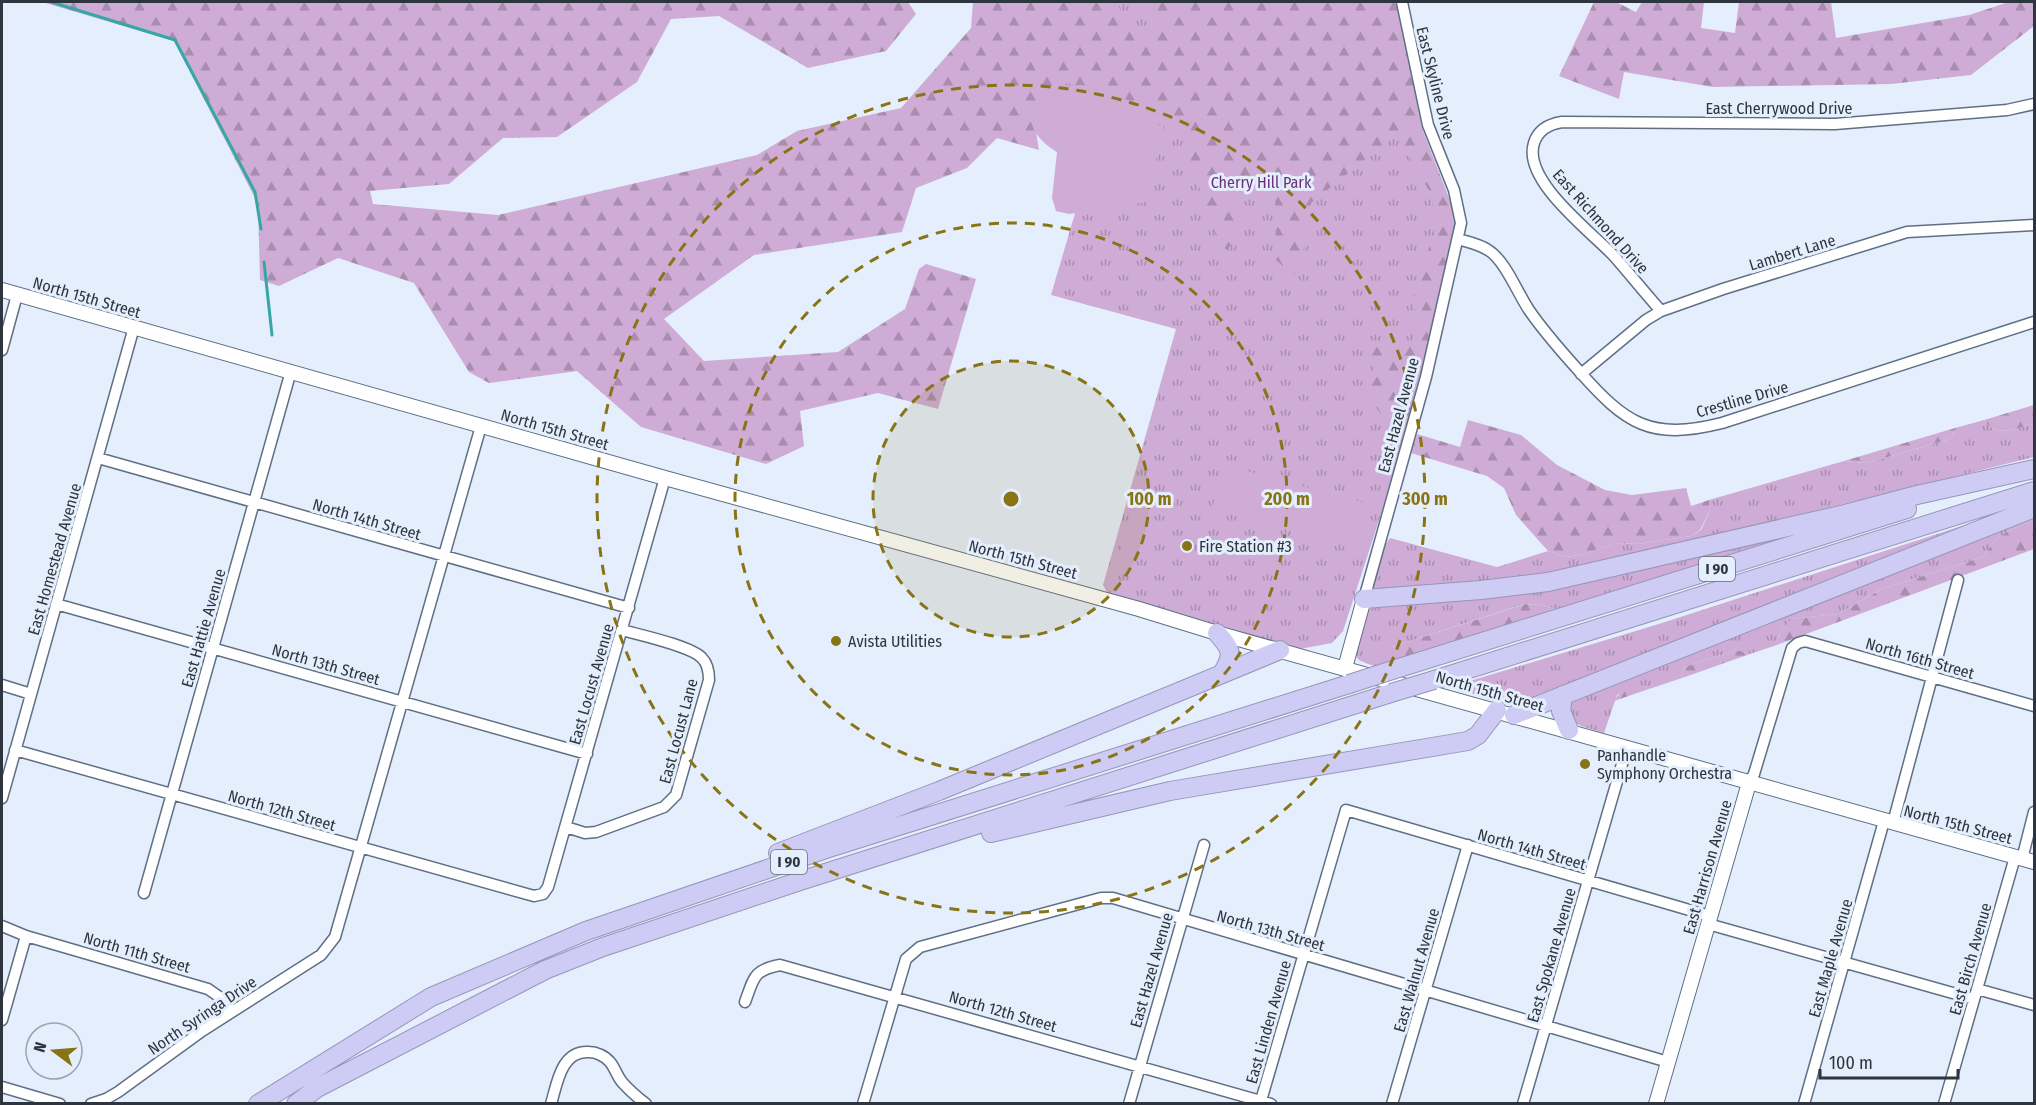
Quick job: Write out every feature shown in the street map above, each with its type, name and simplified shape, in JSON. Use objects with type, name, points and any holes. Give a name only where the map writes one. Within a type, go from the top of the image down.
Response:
[{"type":"highway","points":[[1365,598],[1481,590],[1548,582],[2034,469]]},
{"type":"highway","name":"I 90","points":[[654,906],[1347,676],[1399,668],[2034,469]]},
{"type":"highway","name":"I 90","points":[[296,1104],[317,1089],[545,970],[603,947],[892,852],[2034,491]]},
{"type":"highway","points":[[892,852],[973,837],[1170,791],[1468,741],[1505,713],[1563,695],[2034,508]]},
{"type":"highway","points":[[1217,633],[1230,650],[1229,660],[1223,672]]},
{"type":"highway","name":"I 90","points":[[258,1104],[431,997],[544,948],[654,906],[771,856],[930,795],[1280,650]]},
{"type":"highway","points":[[1563,695],[1561,711],[1569,730]]},
{"type":"main road","name":"North 15th Street","points":[[2,290],[665,478],[1139,609],[1280,650],[1347,676],[1569,730],[1749,783],[2024,859]]},
{"type":"main road","name":"East Hazel Avenue","points":[[1347,676],[1365,598]]},
{"type":"main road","name":"East Harrison Avenue","points":[[1656,1104],[1749,783]]},
{"type":"street","name":"East Skyline Drive","points":[[1402,2],[1428,125],[1459,205],[1461,223],[1458,239]]},
{"type":"street","name":"East Cherrywood Drive","points":[[1533,145],[1542,129],[1562,123],[1835,124],[2007,110],[2034,104]]},
{"type":"street","name":"East Richmond Drive","points":[[1533,145],[1532,157],[1535,168],[1546,187],[1612,254],[1661,311]]},
{"type":"street","name":"Lambert Lane","points":[[1581,374],[1646,320],[1661,311],[1723,289],[1907,232],[2034,225]]},
{"type":"street","name":"Crestline Drive","points":[[1458,239],[1495,254],[1530,311],[1581,374],[1608,402],[1631,420],[1653,428],[1687,430],[1722,423],[2034,322]]},
{"type":"street","name":"East Hazel Avenue","points":[[1365,598],[1426,377],[1458,239]]},
{"type":"street","points":[[2,350],[17,295]]},
{"type":"street","name":"East Homestead Avenue","points":[[2,798],[134,327]]},
{"type":"street","name":"East Hattie Avenue","points":[[144,893],[291,371]]},
{"type":"street","points":[[362,848],[481,426]]},
{"type":"street","name":"North 14th Street","points":[[98,458],[629,608]]},
{"type":"street","name":"East Locust Avenue","points":[[540,895],[549,887],[665,478]]},
{"type":"street","name":"East Maple Avenue","points":[[1804,1104],[1844,963],[1889,822],[1958,580]]},
{"type":"street","name":"North 13th Street","points":[[56,604],[587,754]]},
{"type":"street","name":"East Locust Lane","points":[[566,827],[585,833],[596,832],[655,811],[672,801],[676,795],[709,680],[709,670],[705,662],[692,651],[622,630]]},
{"type":"street","name":"North 16th Street","points":[[1798,643],[1805,641],[2034,706]]},
{"type":"street","name":"East Harrison Avenue","points":[[1749,783],[1754,774],[1792,648],[1798,643]]},
{"type":"street","points":[[2,685],[31,694]]},
{"type":"street","name":"East Spokane Avenue","points":[[1523,1104],[1627,747]]},
{"type":"street","name":"North 12th Street","points":[[15,750],[534,896],[540,895]]},
{"type":"street","name":"North 14th Street","points":[[1346,810],[1588,880],[1844,963],[2034,1005]]},
{"type":"street","name":"East Linden Avenue","points":[[1264,1103],[1346,810]]},
{"type":"street","name":"East Birch Avenue","points":[[1944,1104],[1976,994],[2024,859],[2034,812]]},
{"type":"street","name":"East Hazel Avenue","points":[[1129,1104],[1204,845]]},
{"type":"street","name":"East Walnut Avenue","points":[[1392,1104],[1468,845]]},
{"type":"street","name":"North Syringa Drive","points":[[91,1104],[118,1092],[231,1012],[311,962],[329,947],[337,933],[362,848]]},
{"type":"street","name":"North 13th Street","points":[[863,1104],[906,959],[920,947],[1101,898],[1113,898],[1668,1062]]},
{"type":"street","points":[[2,926],[26,936],[2,1020]]},
{"type":"street","name":"North 11th Street","points":[[26,936],[208,989],[220,998],[231,1012]]},
{"type":"street","name":"North 12th Street","points":[[745,1002],[754,979],[763,968],[780,965],[1140,1065],[1264,1103]]},
{"type":"street","points":[[551,1104],[562,1067],[568,1060],[587,1052],[600,1055],[610,1062],[621,1081],[646,1104]]},
{"type":"street","points":[[2,1087],[60,1104]]},
{"type":"green space","points":[[42,2],[908,2],[916,14],[886,51],[808,68],[719,16],[671,19],[637,82],[557,137],[503,138],[449,184],[370,191],[373,204],[498,215],[757,155],[797,131],[901,108],[971,28],[973,2],[1116,2],[1144,48],[1153,36],[1154,2],[1398,2],[1422,129],[1454,211],[1456,226],[1409,417],[1401,423],[1394,422],[1380,412],[1367,392],[1375,366],[1360,360],[1365,352],[1376,344],[1411,343],[1417,327],[1413,298],[1418,275],[1434,235],[1432,196],[1397,134],[1311,203],[1301,266],[1293,274],[1276,260],[1275,183],[1251,181],[1235,198],[1239,235],[1227,250],[1218,242],[1175,117],[1067,83],[1045,98],[1036,109],[1034,116],[1039,150],[997,138],[967,168],[916,188],[902,232],[754,255],[664,319],[704,361],[838,352],[905,309],[919,269],[926,264],[976,279],[938,409],[878,393],[800,411],[804,446],[766,464],[641,427],[577,371],[489,383],[469,372],[414,283],[338,258],[279,286],[260,280],[258,204],[174,41]]},
{"type":"green space","name":"Cherry Hill Park","points":[[1075,2],[1398,2],[1422,129],[1454,211],[1423,366],[1382,511],[1343,631],[1332,643],[1300,649],[1107,592],[1103,585],[1176,329],[1051,295],[1098,135],[1042,117]]},
{"type":"green space","points":[[1594,2],[1616,2],[1636,12],[1642,2],[1704,2],[1701,28],[1735,33],[1739,2],[1831,2],[1836,38],[1969,15],[2009,2],[2034,2],[2034,26],[1971,75],[1891,84],[1713,87],[1624,72],[1619,99],[1559,76]]},
{"type":"green space","points":[[1082,85],[1146,106],[1148,121],[1164,127],[1155,163],[1153,201],[1069,214],[1056,211],[1052,198],[1057,152],[1038,136],[1034,129],[1031,122],[1032,106],[1037,98],[1046,91],[1058,87]]},
{"type":"green space","points":[[2034,405],[2034,424],[2001,431],[1989,426],[1984,420]]},
{"type":"green space","points":[[1468,420],[1521,435],[1557,465],[1605,490],[1632,495],[1686,488],[1691,506],[1709,500],[1710,510],[1700,530],[1691,536],[1638,544],[1615,543],[1585,554],[1566,557],[1548,551],[1516,515],[1504,488],[1487,476],[1411,453],[1417,434],[1460,447]]},
{"type":"green space","points":[[1984,420],[1989,426],[2001,431],[2034,424],[2034,457],[1585,568],[1497,582],[1371,590],[1384,546],[1390,538],[1497,567],[1548,551],[1566,557],[1585,554],[1615,543],[1638,544],[1691,536],[1701,530],[1710,510],[1709,500],[1844,461],[1867,463],[1947,440],[1953,435],[1955,428]]},
{"type":"green space","points":[[1955,428],[1953,435],[1947,440],[1867,463],[1844,461]]},
{"type":"green space","points":[[1224,465],[1373,505],[1361,550],[1212,509]]},
{"type":"green space","points":[[1131,510],[1154,516],[1142,558],[1120,552]]},
{"type":"green space","points":[[2034,514],[2034,520],[1999,537],[1983,557],[1882,589],[1838,614],[1792,619],[1782,630],[1774,646],[1750,654],[1737,650],[1684,667],[1682,678],[1649,689],[1641,685],[1617,695],[1604,733],[1581,726],[1570,719],[1570,700]]},
{"type":"green space","points":[[2034,520],[2034,549],[1774,646],[1791,619],[1838,614],[1882,589],[1983,557],[1999,537]]},
{"type":"green space","points":[[1974,522],[1968,527],[1516,707],[1450,687],[1662,623]]},
{"type":"green space","points":[[1795,535],[1556,609],[1524,604],[1392,647],[1377,667],[1359,660],[1356,656],[1356,643],[1367,610],[1384,604]]},
{"type":"green space","points":[[1525,604],[1556,609],[1377,667],[1382,654],[1392,647]]},
{"type":"green space","points":[[1737,650],[1750,654],[1682,678],[1684,667]]},
{"type":"green space","points":[[1641,685],[1649,689],[1614,701],[1622,692]]},
{"type":"waterway","points":[[51,2],[175,40],[255,192],[261,229]]},
{"type":"waterway","points":[[264,262],[272,335]]},
{"type":"place","name":"Fire Station #3","points":[[1187,546]]},
{"type":"place","name":"Avista Utilities","points":[[836,641]]},
{"type":"place","name":"Panhandle Symphony Orchestra","points":[[1585,764]]}]
